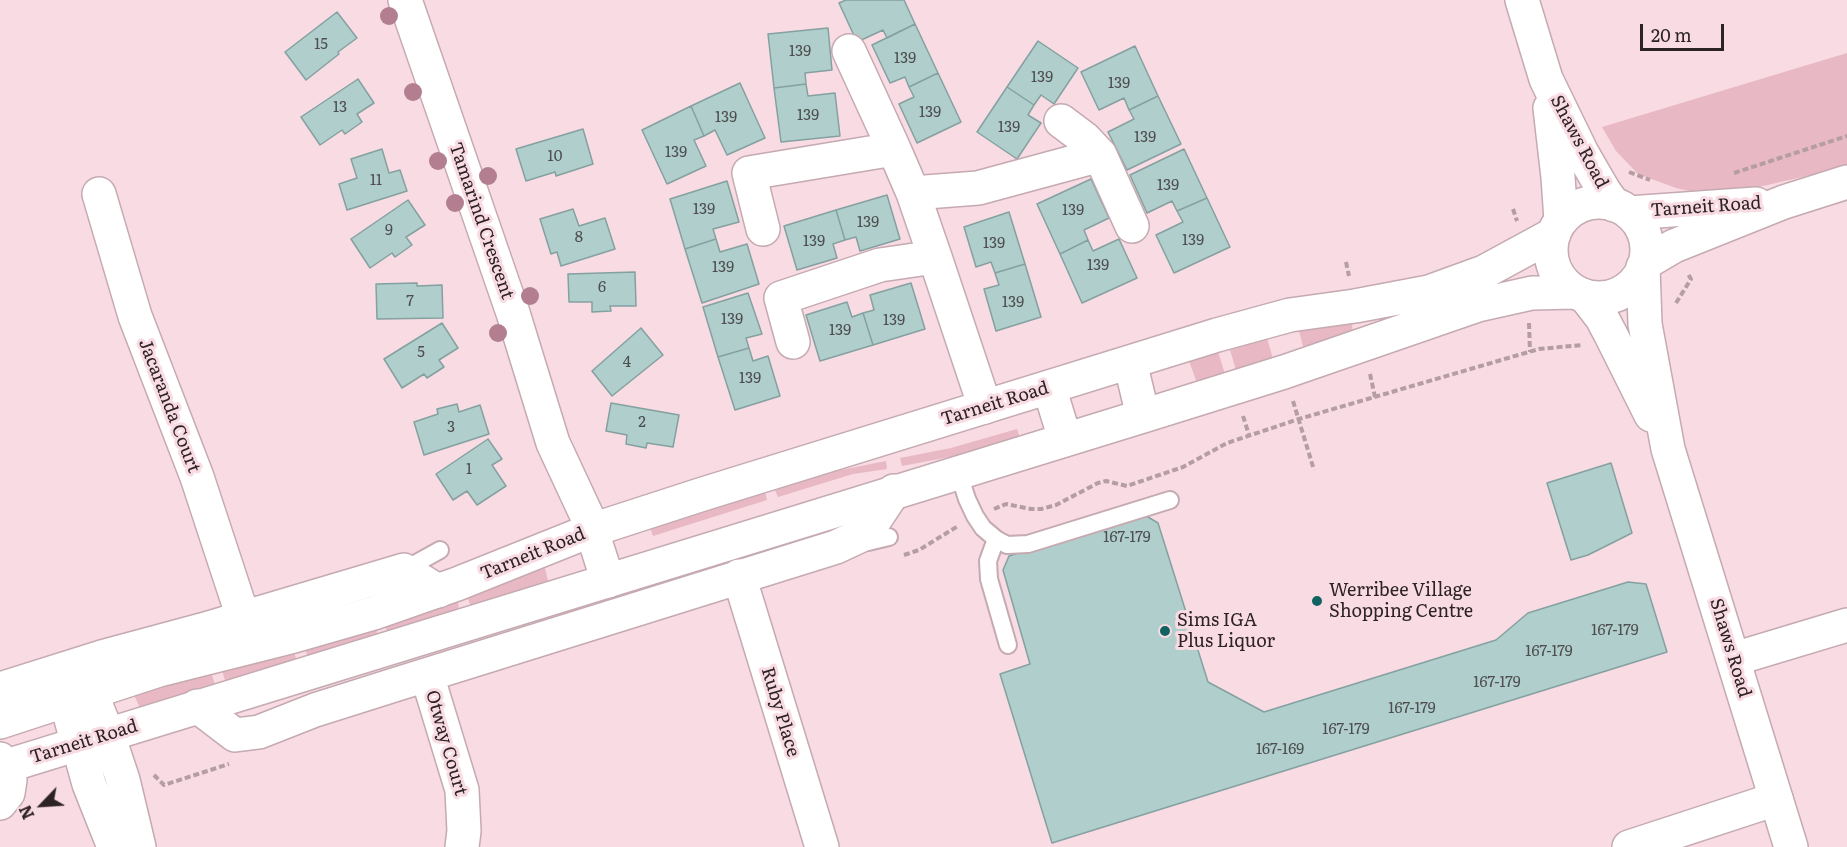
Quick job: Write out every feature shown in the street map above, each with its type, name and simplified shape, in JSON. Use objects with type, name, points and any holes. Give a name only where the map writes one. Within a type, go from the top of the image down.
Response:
[{"type":"street","name":"Tamarind Crescent","points":[[405,0],[513,313],[553,443],[561,495],[583,534],[600,584]]},
{"type":"street","name":"Shaws Road","points":[[1522,0],[1546,79],[1558,177],[1557,227]]},
{"type":"street","points":[[849,51],[913,193],[986,407]]},
{"type":"street","name":"Shaws Road","points":[[1546,79],[1604,191],[1621,209]]},
{"type":"street","points":[[1061,121],[1085,139],[1100,155],[1132,226]]},
{"type":"street","points":[[763,229],[749,173],[894,149]]},
{"type":"street","points":[[913,193],[978,188],[1100,155]]},
{"type":"street","name":"Tarneit Road","points":[[1644,265],[1674,246],[1784,202],[1847,182]]},
{"type":"street","name":"Jacaranda Court","points":[[99,194],[135,316],[197,477],[243,617]]},
{"type":"street","points":[[1600,202],[1621,209],[1638,223],[1647,249],[1644,265],[1636,280],[1626,290],[1613,296],[1599,298],[1580,294],[1564,284],[1552,260],[1551,246],[1557,227],[1572,210],[1585,204],[1600,202]]},
{"type":"street","name":"Tarneit Road","points":[[1621,209],[1784,202]]},
{"type":"street","name":"Tarneit Road","points":[[0,722],[159,670],[374,613],[438,591],[583,534],[1217,334],[1290,315],[1429,292],[1484,272],[1557,227]]},
{"type":"street","points":[[793,342],[781,298],[880,265],[935,257]]},
{"type":"street","name":"Shaws Road","points":[[1644,265],[1645,324],[1668,449],[1791,847]]},
{"type":"street","name":"Tarneit Road","points":[[0,803],[8,793],[10,780],[2,764],[108,735],[958,471],[1143,416],[1284,372],[1478,305],[1532,293],[1580,294]]},
{"type":"street","name":"Shaws Road","points":[[1580,294],[1602,318],[1668,449]]},
{"type":"street","points":[[1130,362],[1143,416]]},
{"type":"street","points":[[1049,387],[1065,439]]},
{"type":"street","points":[[197,706],[236,735],[244,736],[259,732],[315,710],[739,576],[874,537],[866,532],[894,492]]},
{"type":"street","points":[[0,689],[102,657],[404,570],[438,591]]},
{"type":"street","name":"Ruby Place","points":[[739,576],[822,847]]},
{"type":"street","points":[[1734,659],[1847,625]]},
{"type":"street","name":"Otway Court","points":[[427,675],[462,790],[464,831],[462,847]]},
{"type":"street","points":[[79,697],[108,735],[123,780],[139,847]]},
{"type":"street","points":[[79,697],[77,744],[89,784],[114,847]]},
{"type":"street","points":[[1629,847],[1776,799]]},
{"type":"lane","points":[[958,471],[967,500],[983,528],[996,539],[1007,544],[1028,544],[1170,500]]},
{"type":"lane","points":[[996,539],[987,561],[989,579],[1008,645]]},
{"type":"lane","points":[[404,570],[440,550]]},
{"type":"path","points":[[1731,174],[1847,136]]},
{"type":"path","points":[[1591,168],[1608,163],[1618,165],[1656,183]]},
{"type":"path","points":[[1645,324],[1667,318],[1691,279],[1674,246]]},
{"type":"path","points":[[1529,321],[1535,319]]},
{"type":"path","points":[[903,555],[920,550],[975,516],[1006,504],[1041,509],[1056,505],[1098,483],[1106,481],[1127,486],[1183,467],[1227,443],[1299,419],[1539,350],[1586,345],[1578,337]]},
{"type":"path","points":[[123,780],[155,775],[164,785],[231,764]]},
{"type":"shaded area","points":[[1847,53],[1847,165],[1715,197],[1676,188],[1638,174],[1616,151],[1602,127]]},
{"type":"shaded area","points":[[1352,323],[1353,335],[1304,350],[1299,331]]},
{"type":"shaded area","points":[[1267,338],[1273,359],[1236,370],[1230,350]]},
{"type":"shaded area","points":[[1218,352],[1225,374],[1197,383],[1189,361]]},
{"type":"shaded area","points":[[1017,429],[1020,438],[976,452],[902,466],[900,458],[951,448]]},
{"type":"shaded area","points":[[886,461],[887,469],[853,474],[778,497],[774,488],[816,475]]},
{"type":"shaded area","points":[[765,492],[767,500],[653,536],[650,527]]},
{"type":"shaded area","points":[[545,568],[549,585],[472,608],[467,597]]},
{"type":"shaded area","points":[[458,601],[459,612],[388,634],[385,626]]},
{"type":"shaded area","points":[[376,627],[378,637],[309,660],[305,649]]},
{"type":"shaded area","points":[[294,652],[297,662],[226,684],[222,670]]},
{"type":"shaded area","points":[[211,672],[216,688],[142,712],[134,695]]},
{"type":"building","points":[[846,0],[904,0],[915,24],[887,38],[883,30],[857,42],[839,3]]},
{"type":"building","points":[[337,12],[357,38],[306,80],[285,52]]},
{"type":"building","points":[[915,24],[938,73],[909,87],[905,77],[890,83],[872,45]]},
{"type":"building","points":[[828,28],[832,70],[805,73],[806,84],[774,88],[768,34]]},
{"type":"building","points":[[1038,41],[1078,68],[1054,104],[1041,95],[1034,105],[1007,87]]},
{"type":"building","points":[[1135,46],[1158,96],[1129,110],[1124,98],[1099,110],[1081,72]]},
{"type":"building","points":[[938,73],[961,122],[917,143],[899,104],[914,97],[909,87]]},
{"type":"building","points":[[358,79],[374,103],[357,114],[362,122],[345,134],[342,130],[320,145],[301,117]]},
{"type":"building","points":[[740,83],[765,138],[727,155],[715,130],[704,136],[691,106]]},
{"type":"building","points":[[806,84],[808,96],[835,93],[840,136],[781,142],[774,88]]},
{"type":"building","points":[[1007,87],[1034,105],[1028,115],[1041,123],[1017,159],[977,132]]},
{"type":"building","points":[[1158,96],[1181,144],[1127,170],[1108,132],[1134,119],[1129,110]]},
{"type":"building","points":[[691,106],[704,136],[694,140],[706,166],[667,184],[642,130]]},
{"type":"building","points":[[583,129],[593,164],[556,176],[555,172],[526,181],[516,149]]},
{"type":"building","points":[[382,149],[389,173],[400,170],[407,191],[347,210],[339,184],[357,178],[351,159]]},
{"type":"building","points":[[1184,149],[1207,198],[1177,211],[1172,201],[1147,213],[1130,175]]},
{"type":"building","points":[[1091,179],[1109,218],[1084,230],[1088,240],[1060,254],[1037,204]]},
{"type":"building","points":[[727,181],[739,222],[713,229],[716,239],[685,249],[670,199]]},
{"type":"building","points":[[887,195],[900,239],[860,251],[856,237],[845,240],[836,210]]},
{"type":"building","points":[[1207,198],[1230,247],[1174,273],[1156,235],[1183,222],[1177,211]]},
{"type":"building","points":[[408,200],[425,225],[406,237],[412,245],[395,257],[392,253],[370,268],[351,239]]},
{"type":"building","points":[[573,209],[579,226],[605,218],[615,249],[561,266],[557,252],[551,254],[540,219]]},
{"type":"building","points":[[836,210],[845,240],[833,244],[837,258],[797,270],[784,226]]},
{"type":"building","points":[[1009,212],[1025,264],[995,273],[991,262],[976,267],[964,227]]},
{"type":"building","points":[[716,239],[720,252],[747,244],[759,284],[702,303],[685,249]]},
{"type":"building","points":[[1119,239],[1137,278],[1082,303],[1060,254],[1088,240],[1093,251]]},
{"type":"building","points":[[1025,264],[1041,317],[996,331],[984,289],[999,285],[995,273]]},
{"type":"building","points":[[635,272],[636,306],[610,306],[611,311],[592,312],[592,302],[569,302],[568,274]]},
{"type":"building","points":[[417,283],[417,286],[442,285],[443,318],[377,319],[376,284]]},
{"type":"building","points":[[911,283],[925,329],[873,345],[863,313],[874,310],[870,295]]},
{"type":"building","points":[[748,293],[762,334],[746,338],[749,348],[718,357],[703,307]]},
{"type":"building","points":[[847,302],[852,317],[863,313],[873,345],[820,361],[806,315]]},
{"type":"building","points":[[442,323],[458,348],[439,360],[444,367],[427,378],[424,374],[402,388],[384,359]]},
{"type":"building","points":[[641,328],[663,355],[612,396],[592,371]]},
{"type":"building","points":[[749,348],[753,361],[768,356],[780,396],[735,410],[718,357]]},
{"type":"building","points":[[611,403],[679,415],[673,447],[647,443],[646,448],[626,444],[627,435],[606,431]]},
{"type":"building","points":[[457,404],[459,412],[480,405],[489,434],[424,455],[414,422],[438,414],[437,409]]},
{"type":"building","points":[[488,439],[502,459],[492,465],[506,486],[477,505],[467,491],[453,500],[436,474]]},
{"type":"building","points":[[1611,463],[1632,533],[1588,555],[1571,560],[1547,483]]},
{"type":"building","points":[[1143,514],[1158,523],[1208,682],[1264,712],[1496,640],[1528,613],[1628,582],[1646,584],[1667,652],[1052,843],[1000,674],[1030,664],[1003,570],[1009,556]]},
{"type":"place","name":"Werribee Village Shopping Centre","points":[[1317,601]]},
{"type":"place","name":"Sims IGA Plus Liquor","points":[[1165,631]]}]
